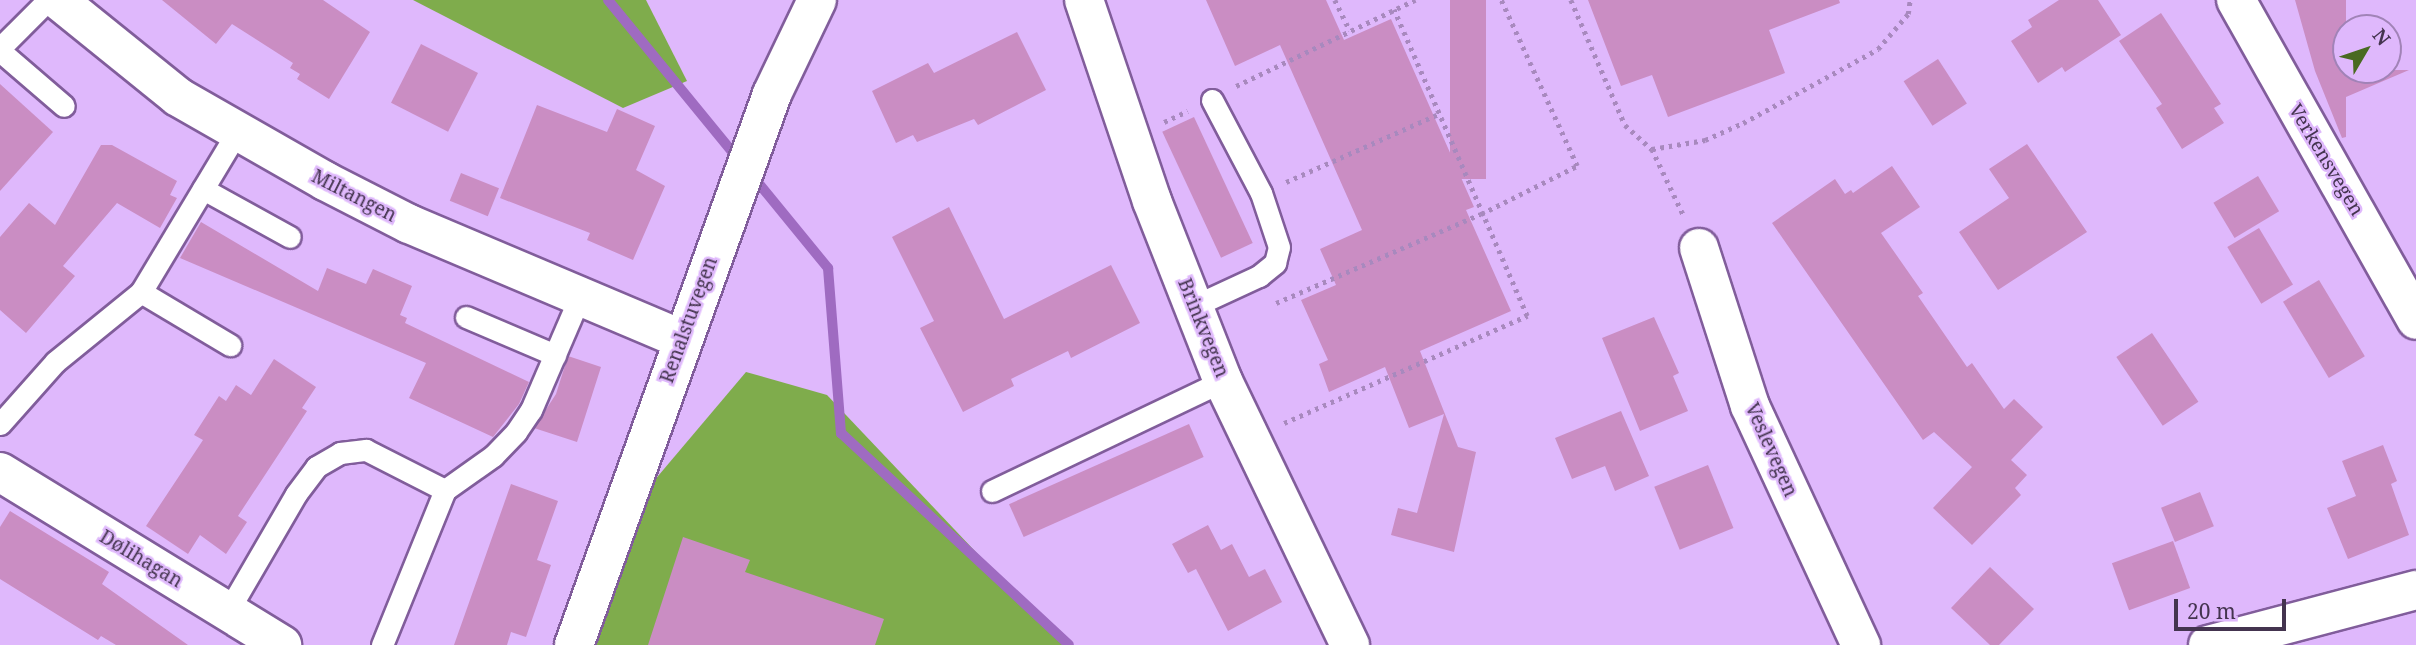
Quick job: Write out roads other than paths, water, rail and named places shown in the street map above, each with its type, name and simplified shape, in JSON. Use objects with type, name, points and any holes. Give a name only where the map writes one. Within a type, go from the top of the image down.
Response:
[{"type":"street","name":"Miltangen","points":[[58,0],[123,57],[237,132],[409,224],[681,338]]},
{"type":"street","name":"Renalstuvegen","points":[[574,645],[681,338],[772,94],[817,0]]},
{"type":"street","name":"Brinkvegen","points":[[1084,0],[1130,134],[1223,381],[1350,645]]},
{"type":"street","name":"Verkensvegen","points":[[2235,0],[2416,320]]},
{"type":"street","name":"Veslevegen","points":[[1699,248],[1750,406],[1861,645]]},
{"type":"street","name":"Dølihagan","points":[[0,472],[282,645]]},
{"type":"street","points":[[2208,645],[2416,590]]},
{"type":"lane","points":[[48,0],[0,50],[64,106]]},
{"type":"lane","points":[[1194,306],[1259,276],[1275,263],[1279,247],[1261,193],[1212,100]]},
{"type":"lane","points":[[0,424],[55,362],[141,292],[237,132]]},
{"type":"lane","points":[[203,189],[289,237]]},
{"type":"lane","points":[[141,292],[230,345]]},
{"type":"lane","points":[[383,645],[445,490],[493,456],[516,432],[555,355],[581,294]]},
{"type":"lane","points":[[466,317],[555,355]]},
{"type":"lane","points":[[992,491],[1223,381]]},
{"type":"lane","points":[[228,611],[309,476],[340,453],[366,450],[445,490]]},
{"type":"waterway","points":[[608,0],[740,161]]},
{"type":"waterway","points":[[751,174],[828,268],[841,433],[1069,645]]}]
